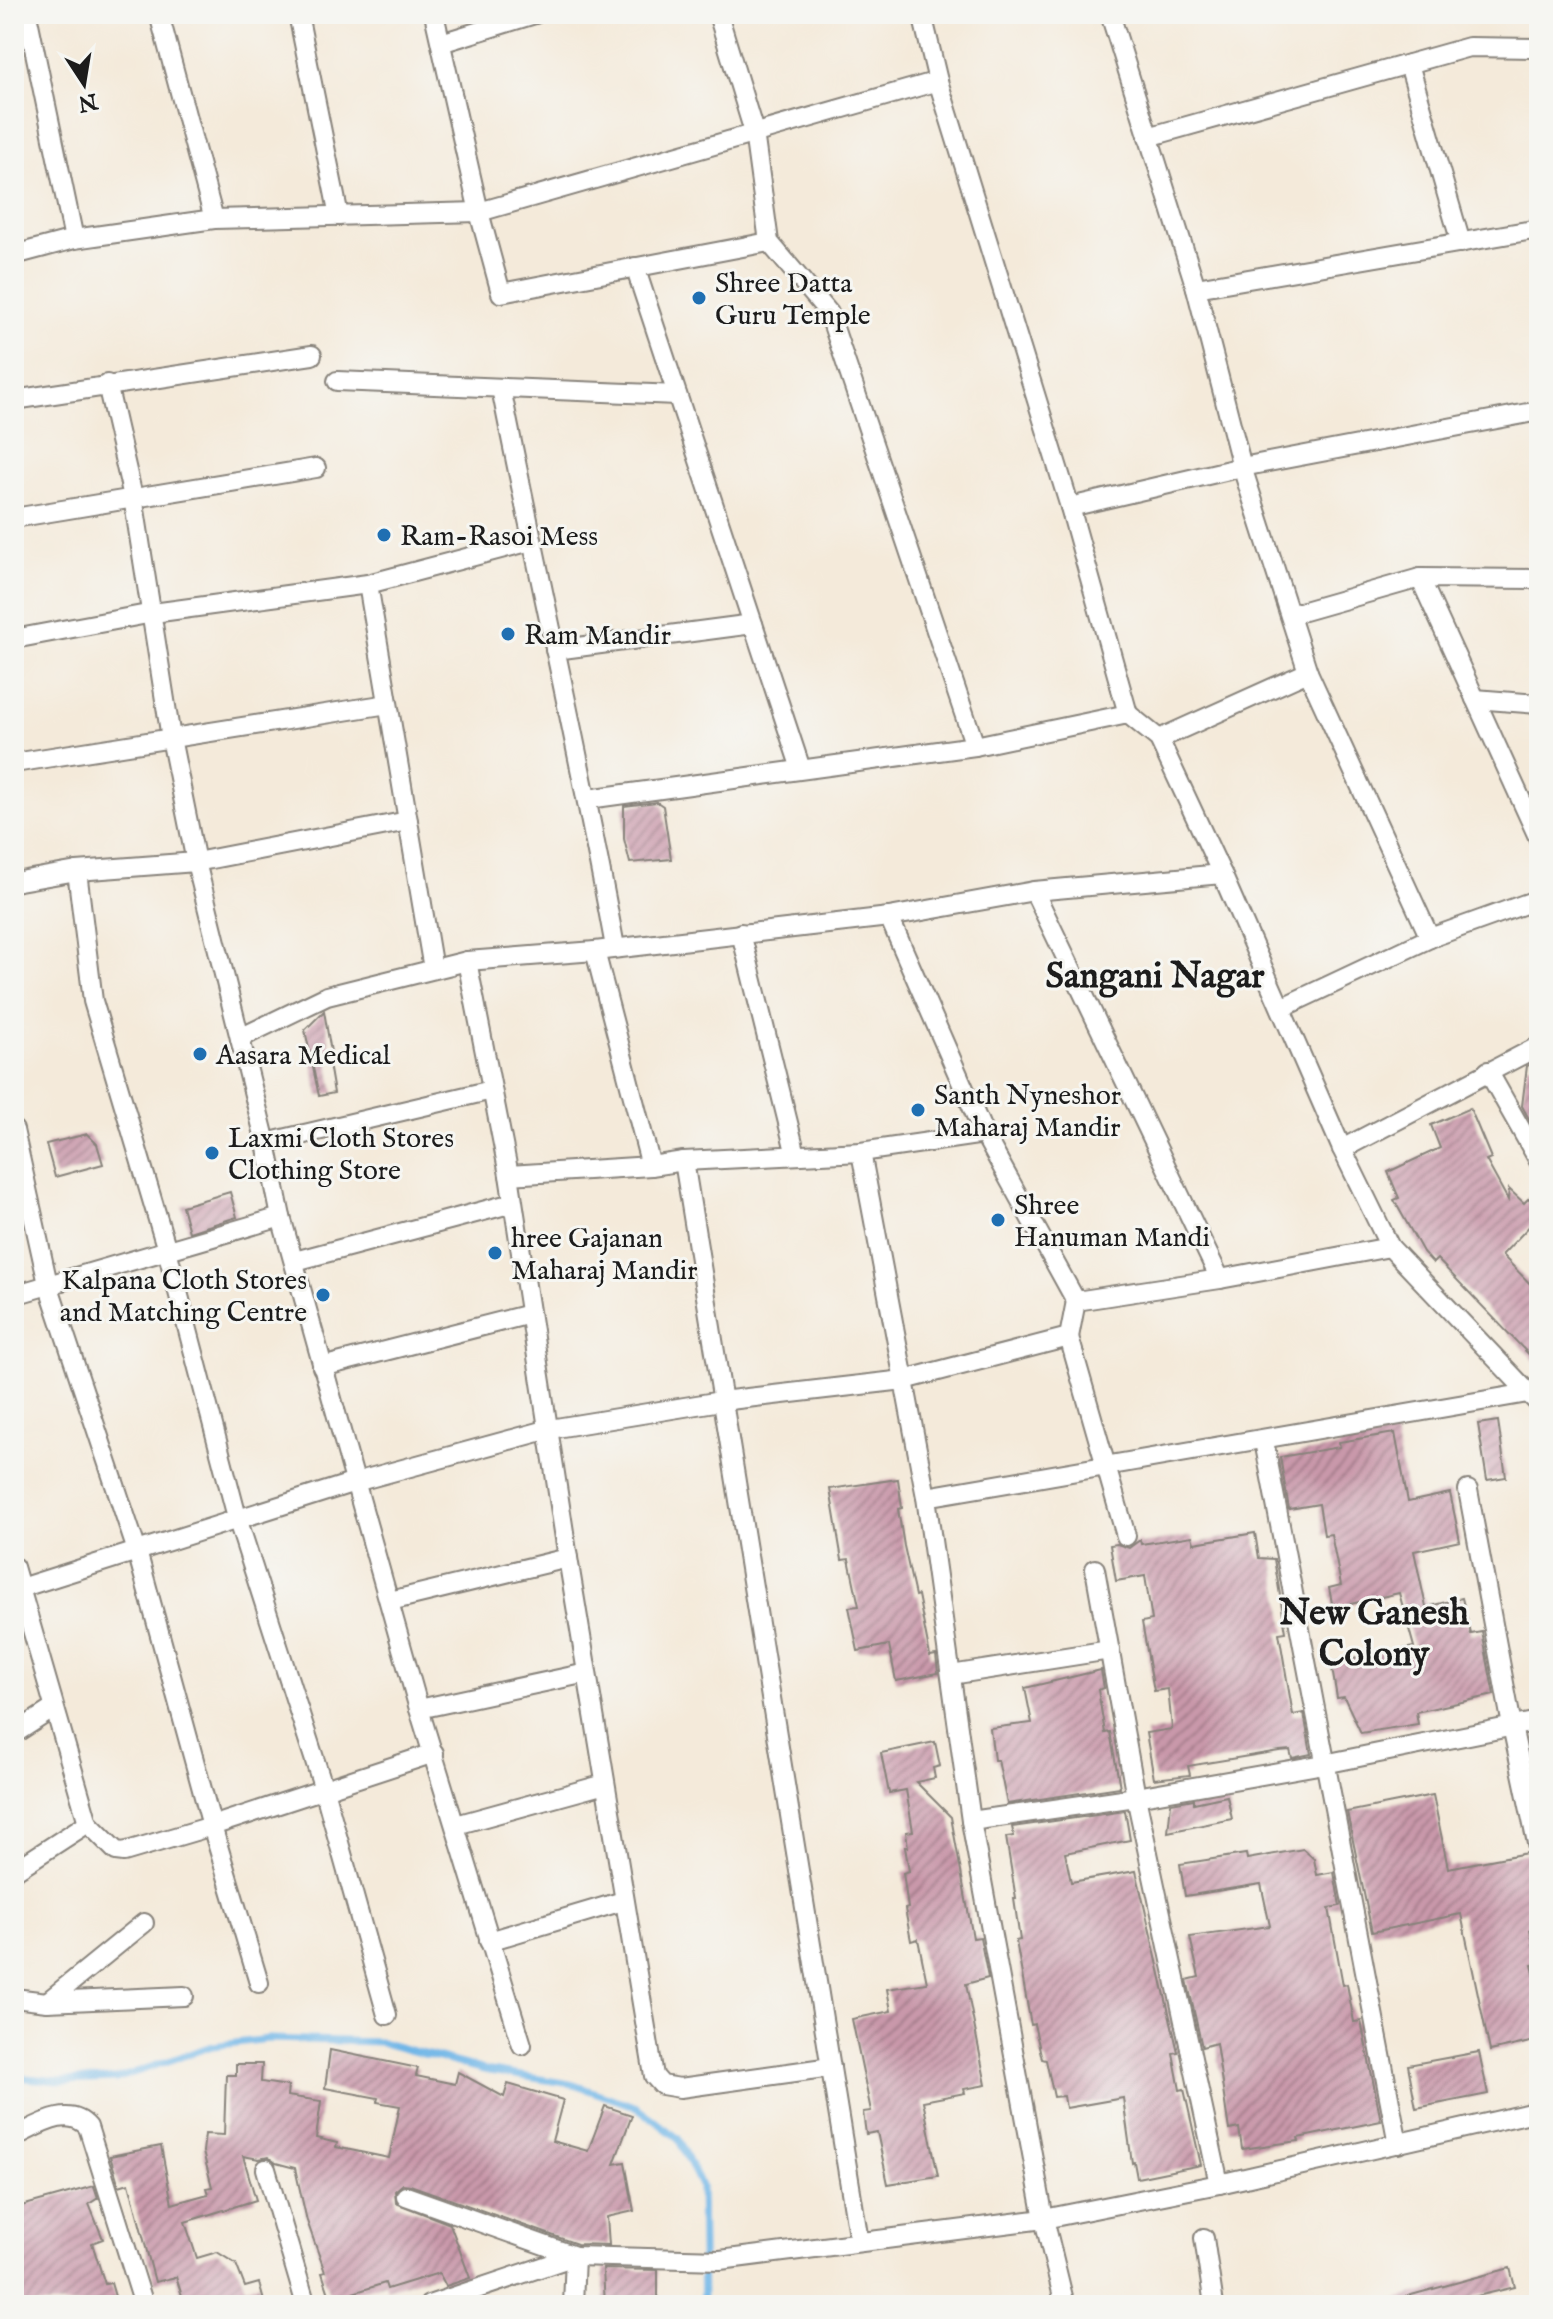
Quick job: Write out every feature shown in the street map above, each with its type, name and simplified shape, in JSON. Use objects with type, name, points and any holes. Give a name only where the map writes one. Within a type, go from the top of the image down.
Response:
[{"type":"street","points":[[27,14],[74,239]]},
{"type":"street","points":[[159,14],[214,219]]},
{"type":"street","points":[[298,14],[339,216]]},
{"type":"street","points":[[434,14],[479,212],[501,293],[769,242]]},
{"type":"street","points":[[441,43],[535,14]]},
{"type":"street","points":[[718,14],[754,132],[769,242],[829,313],[975,746]]},
{"type":"street","points":[[922,14],[938,81],[1070,507],[1128,714],[1159,739],[1222,874],[1342,1149],[1390,1247],[1534,1399]]},
{"type":"street","points":[[1110,14],[1196,288],[1242,467],[1308,672],[1430,938]]},
{"type":"street","points":[[1148,137],[1469,47],[1539,48]]},
{"type":"street","points":[[1409,64],[1461,243]]},
{"type":"street","points":[[14,255],[74,239],[214,219],[479,212],[938,81]]},
{"type":"street","points":[[1196,288],[1539,229]]},
{"type":"street","points":[[635,267],[801,769]]},
{"type":"street","points":[[14,400],[312,355]]},
{"type":"street","points":[[337,381],[677,395]]},
{"type":"street","points":[[107,384],[133,497],[171,738],[196,862],[266,1143],[281,1217],[419,1709],[522,2045]]},
{"type":"street","points":[[501,388],[588,799],[615,947]]},
{"type":"street","points":[[1070,507],[1242,467],[1539,411]]},
{"type":"street","points":[[14,518],[316,468]]},
{"type":"street","points":[[14,639],[153,613],[368,584],[531,541]]},
{"type":"street","points":[[1290,615],[1420,578],[1539,579]]},
{"type":"street","points":[[1420,578],[1539,839]]},
{"type":"street","points":[[368,584],[433,969]]},
{"type":"street","points":[[555,650],[753,624]]},
{"type":"street","points":[[1159,739],[1308,672]]},
{"type":"street","points":[[1475,699],[1539,704]]},
{"type":"street","points":[[14,763],[388,704]]},
{"type":"street","points":[[588,799],[975,746],[1128,714]]},
{"type":"street","points":[[14,882],[77,871],[196,862],[408,821]]},
{"type":"street","points":[[77,871],[93,1001],[167,1250],[238,1521],[324,1789],[387,2015]]},
{"type":"street","points":[[240,1038],[327,996],[467,961],[595,951],[889,917],[1034,891],[1222,874]]},
{"type":"street","points":[[1034,891],[1220,1279]]},
{"type":"street","points":[[1281,1008],[1430,938],[1539,899]]},
{"type":"street","points":[[889,917],[984,1134],[1076,1301],[1069,1337],[1126,1536]]},
{"type":"street","points":[[741,933],[796,1155]]},
{"type":"street","points":[[595,951],[651,1166]]},
{"type":"street","points":[[467,961],[509,1175],[623,1901],[654,2076],[662,2085],[680,2088],[831,2067]]},
{"type":"street","points":[[1342,1149],[1539,1046]]},
{"type":"street","points":[[1488,1071],[1539,1161]]},
{"type":"street","points":[[266,1143],[492,1090]]},
{"type":"street","points":[[14,1130],[48,1284],[137,1551],[212,1826],[259,1983]]},
{"type":"street","points":[[509,1175],[684,1161],[861,1152],[984,1134]]},
{"type":"street","points":[[861,1152],[926,1497],[971,1821],[1044,2219],[1065,2305]]},
{"type":"street","points":[[684,1161],[859,2241]]},
{"type":"street","points":[[295,1261],[513,1203]]},
{"type":"street","points":[[14,1295],[281,1217]]},
{"type":"street","points":[[1076,1301],[1220,1279],[1390,1247]]},
{"type":"street","points":[[322,1367],[530,1314]]},
{"type":"street","points":[[17,1588],[355,1482],[550,1429],[721,1401],[904,1380],[1069,1337]]},
{"type":"street","points":[[926,1497],[1534,1399]]},
{"type":"street","points":[[1264,1441],[1398,2144]]},
{"type":"street","points":[[1468,1490],[1539,1853]]},
{"type":"street","points":[[390,1601],[568,1558]]},
{"type":"street","points":[[14,1567],[17,1588],[88,1823],[111,1848],[124,1852],[434,1753]]},
{"type":"street","points":[[1095,1569],[1136,1797],[1219,2184]]},
{"type":"street","points":[[951,1675],[1110,1650]]},
{"type":"street","points":[[419,1709],[587,1673]]},
{"type":"street","points":[[14,1734],[54,1708]]},
{"type":"street","points":[[971,1821],[1136,1797],[1324,1764],[1539,1721]]},
{"type":"street","points":[[456,1825],[605,1784]]},
{"type":"street","points":[[14,1871],[88,1823]]},
{"type":"street","points":[[489,1941],[623,1901]]},
{"type":"street","points":[[47,2002],[144,1923]]},
{"type":"street","points":[[14,1998],[47,2002],[184,1996]]},
{"type":"street","points":[[406,2196],[575,2256],[720,2260],[1044,2219],[1219,2184],[1539,2111]]},
{"type":"street","points":[[14,2137],[54,2119],[70,2116],[81,2119],[88,2127],[144,2305]]},
{"type":"street","points":[[266,2169],[306,2305]]},
{"type":"street","points":[[1204,2238],[1214,2305]]},
{"type":"street","points":[[429,2305],[575,2256]]},
{"type":"street","points":[[573,2305],[575,2256]]},
{"type":"building","points":[[657,802],[663,806],[671,859],[630,863],[624,839],[624,806]]},
{"type":"building","points":[[324,1011],[334,1093],[319,1096],[305,1030]]},
{"type":"building","points":[[1539,1063],[1539,1128],[1535,1130],[1522,1106],[1527,1066]]},
{"type":"building","points":[[1470,1108],[1491,1158],[1486,1160],[1508,1200],[1509,1189],[1524,1203],[1529,1198],[1539,1207],[1539,1216],[1502,1255],[1539,1293],[1539,1365],[1437,1259],[1433,1263],[1423,1252],[1394,1200],[1399,1198],[1388,1172],[1440,1148],[1431,1125]]},
{"type":"building","points":[[87,1134],[97,1144],[103,1164],[55,1177],[46,1144]]},
{"type":"building","points":[[230,1192],[237,1217],[189,1232],[182,1206]]},
{"type":"building","points":[[1498,1421],[1506,1477],[1487,1480],[1478,1424]]},
{"type":"building","points":[[1395,1433],[1408,1502],[1450,1493],[1460,1541],[1414,1551],[1426,1607],[1462,1598],[1471,1634],[1482,1632],[1494,1695],[1416,1712],[1418,1724],[1361,1733],[1344,1697],[1337,1698],[1331,1662],[1414,1647],[1399,1593],[1333,1608],[1329,1588],[1341,1585],[1331,1534],[1324,1535],[1319,1504],[1289,1509],[1280,1457],[1340,1447],[1339,1442]]},
{"type":"building","points":[[898,1479],[902,1508],[898,1509],[904,1546],[930,1656],[936,1655],[938,1673],[896,1681],[889,1645],[858,1651],[849,1607],[859,1606],[849,1559],[842,1560],[830,1489]]},
{"type":"building","points":[[1255,1533],[1259,1558],[1274,1559],[1286,1632],[1279,1633],[1293,1715],[1304,1713],[1311,1754],[1292,1758],[1290,1750],[1279,1751],[1188,1766],[1190,1775],[1154,1779],[1146,1733],[1172,1729],[1168,1689],[1154,1691],[1142,1622],[1152,1620],[1145,1576],[1116,1581],[1110,1545],[1129,1548],[1140,1540],[1141,1544],[1192,1536],[1194,1543]]},
{"type":"building","points":[[1101,1670],[1104,1688],[1098,1690],[1105,1733],[1110,1732],[1120,1787],[1007,1804],[998,1760],[994,1760],[990,1728],[1032,1723],[1025,1688]]},
{"type":"building","points":[[935,1742],[940,1766],[933,1768],[935,1778],[916,1782],[951,1817],[973,1938],[980,1937],[988,1978],[966,1984],[986,2085],[964,2089],[965,2093],[923,2101],[938,2176],[888,2184],[877,2132],[866,2134],[863,2112],[871,2111],[852,2019],[891,2011],[887,1989],[927,1983],[918,1939],[911,1941],[905,1909],[908,1908],[903,1873],[909,1871],[906,1832],[913,1831],[906,1790],[889,1793],[881,1753]]},
{"type":"building","points":[[1433,1795],[1448,1868],[1527,1853],[1539,1921],[1539,1928],[1530,1930],[1538,1964],[1532,1965],[1539,1993],[1539,2040],[1490,2051],[1461,1914],[1372,1932],[1347,1812]]},
{"type":"building","points":[[1227,1796],[1232,1819],[1168,1832],[1171,1803],[1194,1799],[1194,1803]]},
{"type":"building","points":[[1125,1811],[1130,1840],[1065,1853],[1071,1882],[1136,1871],[1178,2052],[1173,2053],[1180,2090],[1184,2089],[1201,2165],[1137,2178],[1123,2098],[1066,2108],[1064,2096],[1054,2097],[1046,2060],[1042,2059],[1034,2024],[1031,2025],[1016,1941],[1020,1940],[1006,1837],[1014,1836],[1012,1827]]},
{"type":"building","points":[[1303,1849],[1314,1859],[1317,1875],[1334,1872],[1340,1906],[1329,1908],[1343,1985],[1347,1984],[1354,2022],[1361,2021],[1381,2121],[1298,2138],[1299,2141],[1242,2149],[1239,2128],[1229,2130],[1216,2043],[1202,2047],[1187,1980],[1199,1977],[1190,1937],[1270,1926],[1261,1884],[1185,1896],[1180,1864],[1246,1854],[1247,1859]]},
{"type":"building","points":[[330,2050],[418,2068],[416,2076],[455,2084],[458,2072],[504,2097],[508,2084],[563,2100],[552,2141],[588,2151],[605,2106],[632,2115],[614,2164],[625,2162],[634,2211],[607,2217],[609,2245],[577,2244],[403,2184],[395,2191],[396,2203],[450,2224],[470,2278],[446,2286],[439,2273],[387,2289],[385,2283],[331,2300],[295,2168],[276,2163],[268,2157],[243,2156],[256,2200],[185,2222],[197,2258],[217,2252],[236,2264],[245,2287],[259,2283],[265,2305],[185,2305],[176,2277],[155,2282],[129,2183],[119,2186],[110,2156],[161,2146],[172,2204],[208,2194],[206,2188],[212,2187],[203,2152],[205,2134],[224,2135],[226,2075],[236,2075],[236,2064],[262,2064],[261,2082],[288,2086],[287,2096],[321,2101],[316,2138],[337,2143],[336,2147],[389,2158],[400,2106],[377,2102],[378,2098],[325,2088]]},
{"type":"building","points":[[1479,2052],[1488,2094],[1416,2108],[1408,2065]]},
{"type":"building","points":[[94,2186],[98,2198],[89,2204],[103,2239],[92,2243],[105,2284],[111,2283],[116,2300],[96,2305],[14,2305],[14,2208]]},
{"type":"building","points":[[1510,2268],[1515,2287],[1473,2297],[1475,2305],[1394,2305],[1393,2300]]},
{"type":"building","points":[[603,2269],[658,2270],[658,2305],[605,2305]]},
{"type":"waterway","points":[[14,2077],[60,2081],[116,2079],[212,2046],[268,2039],[379,2042],[484,2070],[571,2084],[637,2107],[678,2138],[701,2186],[703,2305]]},
{"type":"place","name":"Shree Datta Guru Temple","points":[[699,298]]},
{"type":"place","name":"Ram-Rasoi Mess","points":[[384,535]]},
{"type":"place","name":"Ram Mandir","points":[[508,634]]},
{"type":"place","name":"Aasara Medical","points":[[200,1054]]},
{"type":"place","name":"Santh Nyneshor Maharaj Mandir","points":[[918,1110]]},
{"type":"place","name":"Laxmi Cloth Stores Clothing Store","points":[[212,1153]]},
{"type":"place","name":"Shree Hanuman Mandi","points":[[998,1220]]},
{"type":"place","name":"hree Gajanan Maharaj Mandir","points":[[495,1253]]},
{"type":"place","name":"Kalpana Cloth Stores and Matching Centre","points":[[323,1295]]},
{"type":"district","name":"Sangani Nagar","points":[[1155,974]]},
{"type":"district","name":"New Ganesh Colony","points":[[1374,1632]]}]
